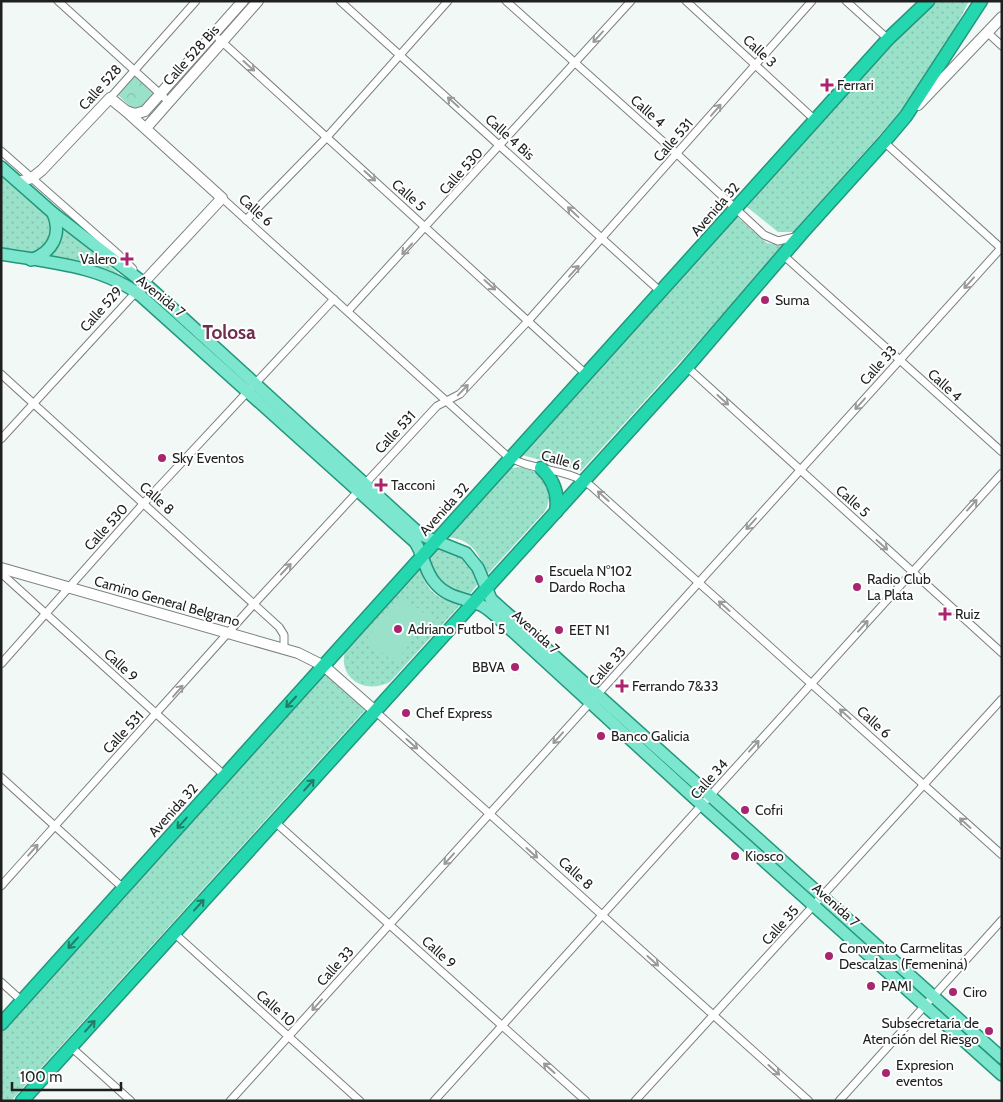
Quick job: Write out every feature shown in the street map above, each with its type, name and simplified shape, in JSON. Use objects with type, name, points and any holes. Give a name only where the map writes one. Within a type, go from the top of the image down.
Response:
[{"type":"highway","name":"Avenida 32","points":[[1,1024],[888,39],[910,16],[928,1]]},
{"type":"highway","points":[[22,1101],[687,367],[802,233],[884,142],[906,116],[981,1]]},
{"type":"highway","points":[[541,468],[550,478],[556,489],[556,512]]},
{"type":"main road","name":"Avenida 7","points":[[1,167],[139,287],[362,487],[421,536],[466,553],[478,568],[491,599],[702,805],[1002,1075]]},
{"type":"main road","points":[[31,260],[40,257],[52,246],[57,230],[53,213]]},
{"type":"main road","name":"Avenida 7","points":[[1,254],[99,274],[139,287]]},
{"type":"main road","name":"Avenida 7","points":[[362,487],[415,542],[423,555],[430,575],[439,588],[454,596],[474,602],[498,617],[710,796],[1002,1058]]},
{"type":"street","points":[[58,1],[168,101]]},
{"type":"street","name":"Calle 528","points":[[18,182],[32,178],[42,170],[110,98],[196,1]]},
{"type":"street","name":"Calle 528 Bis","points":[[126,111],[135,114],[145,111],[243,1]]},
{"type":"street","name":"Calle 528 Bis","points":[[146,128],[258,1]]},
{"type":"street","name":"Calle 4 Bis","points":[[340,1],[501,145],[660,292]]},
{"type":"street","points":[[246,220],[326,137],[448,1]]},
{"type":"street","name":"Calle 4","points":[[506,1],[770,239],[783,241],[802,233]]},
{"type":"street","name":"Calle 530","points":[[348,312],[631,1]]},
{"type":"street","name":"Calle 3","points":[[686,1],[815,120]]},
{"type":"street","name":"Calle 531","points":[[1,886],[156,715],[253,604],[437,406],[460,394],[528,320],[812,1]]},
{"type":"street","points":[[846,1],[888,39]]},
{"type":"street","name":"Avenida 32","points":[[910,16],[923,1]]},
{"type":"street","points":[[906,116],[1002,17]]},
{"type":"street","name":"Calle 5","points":[[214,33],[587,375]]},
{"type":"street","points":[[988,33],[1002,46]]},
{"type":"street","name":"Calle 6","points":[[110,98],[146,128],[510,458],[584,481],[1002,855]]},
{"type":"street","points":[[884,142],[1001,248]]},
{"type":"street","name":"Avenida 7","points":[[1,151],[119,255],[139,287]]},
{"type":"street","name":"Calle 529","points":[[1,439],[222,198]]},
{"type":"street","name":"Calle 33","points":[[230,1101],[1001,248]]},
{"type":"street","name":"Calle 4","points":[[783,255],[1002,452]]},
{"type":"street","name":"Calle 530","points":[[1,664],[143,504],[334,299]]},
{"type":"street","name":"Calle 5","points":[[687,367],[1002,653]]},
{"type":"street","name":"Calle 8","points":[[1,374],[282,630],[284,648]]},
{"type":"street","name":"Calle 34","points":[[434,1101],[1002,473]]},
{"type":"street","name":"Camino General Belgrano","points":[[1,568],[284,648],[324,666]]},
{"type":"street","name":"Calle 9","points":[[1,573],[224,775]]},
{"type":"street","name":"Calle 8","points":[[324,666],[809,1101]]},
{"type":"street","name":"Calle 35","points":[[636,1101],[1002,699]]},
{"type":"street","points":[[1,777],[124,888]]},
{"type":"street","name":"Calle 9","points":[[275,822],[586,1101]]},
{"type":"street","points":[[839,1101],[1002,920]]},
{"type":"street","name":"Calle 10","points":[[174,933],[360,1101]]},
{"type":"street","points":[[1,982],[22,1001]]},
{"type":"street","points":[[71,1047],[131,1101]]},
{"type":"green space","points":[[935,1],[969,1],[928,81],[793,232],[778,232],[747,207],[904,27]]},
{"type":"green space","points":[[135,75],[155,91],[140,109],[134,110],[118,95]]},
{"type":"green space","points":[[1,173],[50,217],[50,239],[45,247],[35,254],[1,248]]},
{"type":"green space","points":[[736,216],[767,243],[785,246],[581,471],[522,455],[521,453]]},
{"type":"green space","points":[[59,225],[129,282],[103,269],[46,257]]},
{"type":"green space","points":[[523,467],[537,473],[546,483],[549,496],[548,503],[545,511],[486,576],[481,560],[473,548],[455,538],[446,537],[503,473],[511,468]]},
{"type":"green space","points":[[437,548],[458,554],[469,565],[476,578],[477,585],[470,594],[457,595],[431,573],[430,558]]},
{"type":"green space","points":[[420,564],[424,580],[433,592],[445,600],[461,604],[390,682],[380,686],[370,686],[353,680],[344,666],[347,646]]},
{"type":"green space","name":"Adriano Futbol 5","points":[[401,595],[430,618],[395,663],[366,640]]},
{"type":"green space","points":[[323,671],[366,707],[365,710],[11,1101],[1,1101],[1,1030]]},
{"type":"place","name":"Ferrari","points":[[827,85]]},
{"type":"place","name":"Valero","points":[[127,259]]},
{"type":"place","name":"Suma","points":[[765,300]]},
{"type":"place","name":"Sky Eventos","points":[[162,458]]},
{"type":"place","name":"Tacconi","points":[[381,485]]},
{"type":"place","name":"Escuela N°102 Dardo Rocha","points":[[539,579]]},
{"type":"place","name":"Radio Club La Plata","points":[[857,587]]},
{"type":"place","name":"Ruiz","points":[[945,614]]},
{"type":"place","name":"Adriano Futbol 5","points":[[398,629]]},
{"type":"place","name":"EET N1","points":[[559,630]]},
{"type":"place","name":"BBVA","points":[[515,667]]},
{"type":"place","name":"Ferrando 7&33","points":[[622,686]]},
{"type":"place","name":"Chef Express","points":[[406,713]]},
{"type":"place","name":"Banco Galicia","points":[[601,736]]},
{"type":"place","name":"Cofri","points":[[745,810]]},
{"type":"place","name":"Kiosco","points":[[735,856]]},
{"type":"place","name":"Convento Carmelitas Descalzas (Femenina)","points":[[829,956]]},
{"type":"place","name":"PAMI","points":[[871,986]]},
{"type":"place","name":"Ciro","points":[[953,992]]},
{"type":"place","name":"Subsecretaría de Atención del Riesgo","points":[[989,1031]]},
{"type":"place","name":"Expresion eventos","points":[[886,1073]]},
{"type":"district","name":"Tolosa","points":[[229,332]]}]
